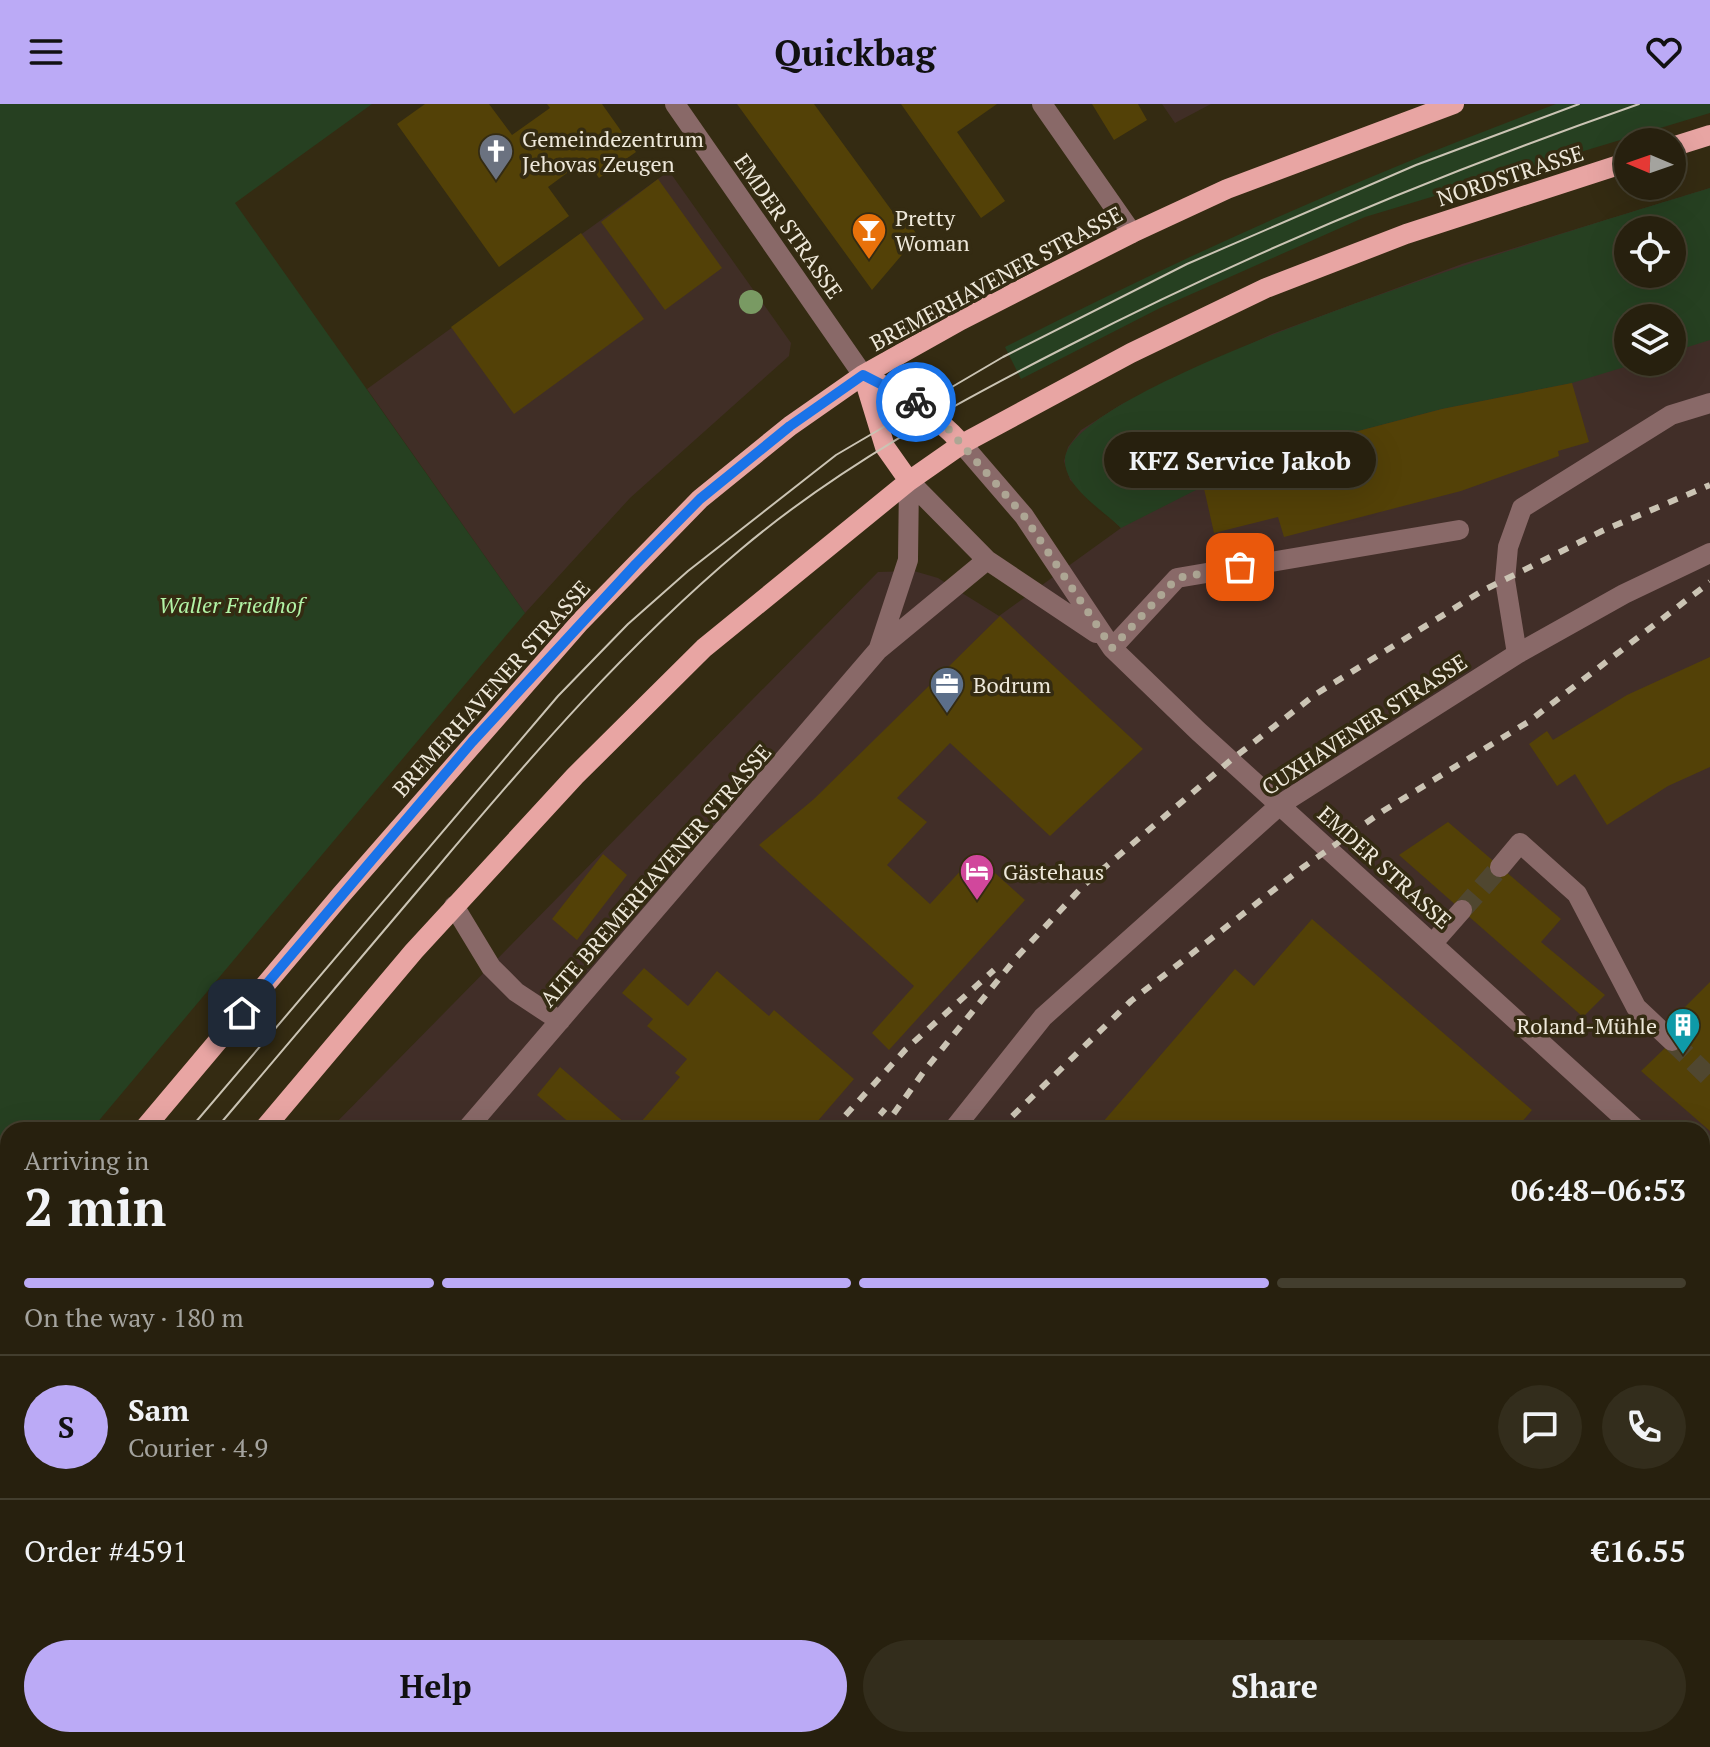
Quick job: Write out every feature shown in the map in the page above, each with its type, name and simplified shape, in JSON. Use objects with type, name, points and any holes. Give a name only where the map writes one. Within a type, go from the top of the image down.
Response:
[{"type":"main road","name":"BREMERHAVENER STRASSE","points":[[150,1122],[341,895],[580,622],[700,499],[790,426],[863,375],[961,320],[1132,233],[1227,189],[1454,104]]},
{"type":"main road","points":[[1686,143],[1710,135]]},
{"type":"main road","name":"NORDSTRASSE","points":[[962,444],[1131,353],[1266,288],[1406,234],[1614,167]]},
{"type":"main road","name":"EMDER STRASSE","points":[[863,375],[937,416],[962,444]]},
{"type":"main road","name":"EMDER STRASSE","points":[[863,375],[885,447],[909,481]]},
{"type":"main road","points":[[270,1122],[454,906],[575,776],[704,648],[909,481],[962,444]]},
{"type":"street","name":"EMDER STRASSE","points":[[675,104],[863,375]]},
{"type":"street","points":[[1042,104],[1132,233]]},
{"type":"street","points":[[1517,654],[1505,580],[1508,547],[1522,508],[1671,415],[1710,403]]},
{"type":"street","name":"EMDER STRASSE","points":[[962,444],[1024,516],[1108,643]]},
{"type":"street","name":"EMDER STRASSE","points":[[909,481],[987,560],[1108,643],[1198,731],[1628,1122]]},
{"type":"street","name":"ALTE BREMERHAVENER STRASSE","points":[[878,650],[908,560],[909,481]]},
{"type":"street","points":[[1108,643],[1177,578],[1459,530]]},
{"type":"street","name":"CUXHAVENER STRASSE","points":[[959,1122],[1043,1017],[1281,804],[1517,654],[1624,594],[1710,553]]},
{"type":"street","name":"ALTE BREMERHAVENER STRASSE","points":[[473,1122],[878,650],[987,560]]},
{"type":"street","points":[[1500,867],[1520,843],[1577,894],[1636,1007],[1672,1041]]},
{"type":"street","points":[[454,906],[491,967],[516,992],[560,1021]]},
{"type":"street","points":[[1433,943],[1462,910]]},
{"type":"shaded area","points":[[1162,104],[1211,104],[1175,123]]},
{"type":"shaded area","points":[[669,171],[791,343],[789,356],[630,498],[525,613],[367,389]]},
{"type":"shaded area","points":[[1710,188],[1710,1122],[337,1122],[878,572],[914,571],[938,578],[999,616],[1121,528],[1070,480],[1064,461],[1068,447],[1081,430],[1122,404],[1272,334],[1462,264],[1614,217],[1614,288],[1686,288],[1686,216],[1619,216],[1671,200],[1686,200],[1686,195]]},
{"type":"green space","name":"Waller Friedhof","points":[[0,104],[372,104],[235,203],[525,613],[98,1122],[0,1122]]},
{"type":"green space","points":[[1556,104],[1710,104],[1710,113],[1660,128],[1614,128],[1614,142],[1365,217],[1160,308],[1021,379],[1005,347],[1140,280],[1277,218]]},
{"type":"green space","points":[[1710,188],[1710,340],[1686,348],[1686,304],[1614,304],[1614,370],[1572,383],[1442,409],[1263,456],[1121,528],[1086,498],[1066,470],[1065,460],[1090,426],[1154,387],[1247,345],[1356,303],[1614,217],[1614,288],[1686,288],[1686,216],[1619,216],[1671,200],[1686,200],[1686,195]]},
{"type":"building","name":"Gemeindezentrum Jehovas Zeugen","points":[[425,104],[489,104],[512,135],[550,108],[547,104],[602,104],[636,152],[599,178],[586,159],[548,187],[569,216],[499,267],[397,124]]},
{"type":"building","points":[[737,104],[814,104],[903,226],[908,222],[918,236],[872,290]]},
{"type":"building","points":[[901,104],[997,104],[957,132],[1005,201],[981,218]]},
{"type":"building","points":[[1092,104],[1138,104],[1147,120],[1114,140]]},
{"type":"building","points":[[658,179],[722,268],[665,310],[601,222]]},
{"type":"building","points":[[581,233],[644,319],[514,414],[451,327]]},
{"type":"building","points":[[1572,383],[1589,442],[1558,451],[1559,456],[1461,491],[1284,537],[1278,517],[1214,533],[1203,484],[1263,456],[1442,409]]},
{"type":"building","points":[[1000,616],[1143,749],[1050,836],[950,743],[897,798],[927,822],[887,865],[930,904],[975,855],[1025,900],[889,1050],[872,1033],[914,986],[759,845],[814,799]]},
{"type":"building","points":[[1710,657],[1710,767],[1668,786],[1607,825],[1575,774],[1557,786],[1529,744],[1547,731],[1553,740],[1627,695]]},
{"type":"building","points":[[1448,822],[1561,919],[1541,942],[1605,995],[1583,1017],[1399,855]]},
{"type":"building","points":[[603,854],[627,875],[577,940],[552,919]]},
{"type":"building","points":[[1312,919],[1532,1110],[1522,1122],[1103,1122],[1235,969],[1254,986]]},
{"type":"building","points":[[644,968],[688,1006],[717,971],[769,1016],[774,1010],[854,1079],[817,1122],[641,1122],[680,1077],[675,1073],[687,1059],[647,1026],[653,1019],[622,993]]},
{"type":"building","name":"Roland-Mühle","points":[[1710,982],[1710,1122],[1700,1122],[1641,1071],[1692,1022],[1681,1011]]},
{"type":"building","points":[[560,1067],[624,1122],[569,1122],[537,1095]]},
{"type":"tunnel","points":[[1462,910],[1500,867]]},
{"type":"tunnel","points":[[1672,1041],[1710,1078]]},
{"type":"tram line","points":[[196,1122],[558,696],[628,624],[688,571],[836,455],[1003,357],[1187,264],[1416,165],[1579,104]]},
{"type":"tram line","points":[[222,1122],[581,703],[698,587],[740,550],[817,491],[898,439],[982,391],[1208,278],[1421,185],[1639,104]]},
{"type":"railway","points":[[888,1122],[925,1070],[1016,958],[1084,885],[1231,760],[1316,694],[1482,591],[1602,531],[1710,485]]},
{"type":"railway","points":[[1006,1122],[1131,1001],[1302,868],[1383,811],[1528,722],[1710,582]]},
{"type":"railway","points":[[839,1122],[906,1049],[994,970]]},
{"type":"railway","points":[[874,1122],[885,1109]]},
{"type":"way so far","points":[[916,402],[937,416],[1024,516],[1112,648],[1177,578],[1240,567]]},
{"type":"place","name":"Gemeindezentrum Jehovas Zeugen","points":[[496,182]]},
{"type":"place","name":"Pretty Woman","points":[[869,261]]},
{"type":"place","name":"KFZ Service Jakob","points":[[1240,567]]},
{"type":"place","name":"Bodrum","points":[[947,715]]},
{"type":"place","name":"Gästehaus","points":[[977,902]]},
{"type":"place","name":"Roland-Mühle","points":[[1683,1056]]},
{"type":"route","points":[[242,1013],[472,742],[580,622],[700,499],[790,426],[863,375],[916,402]]}]
